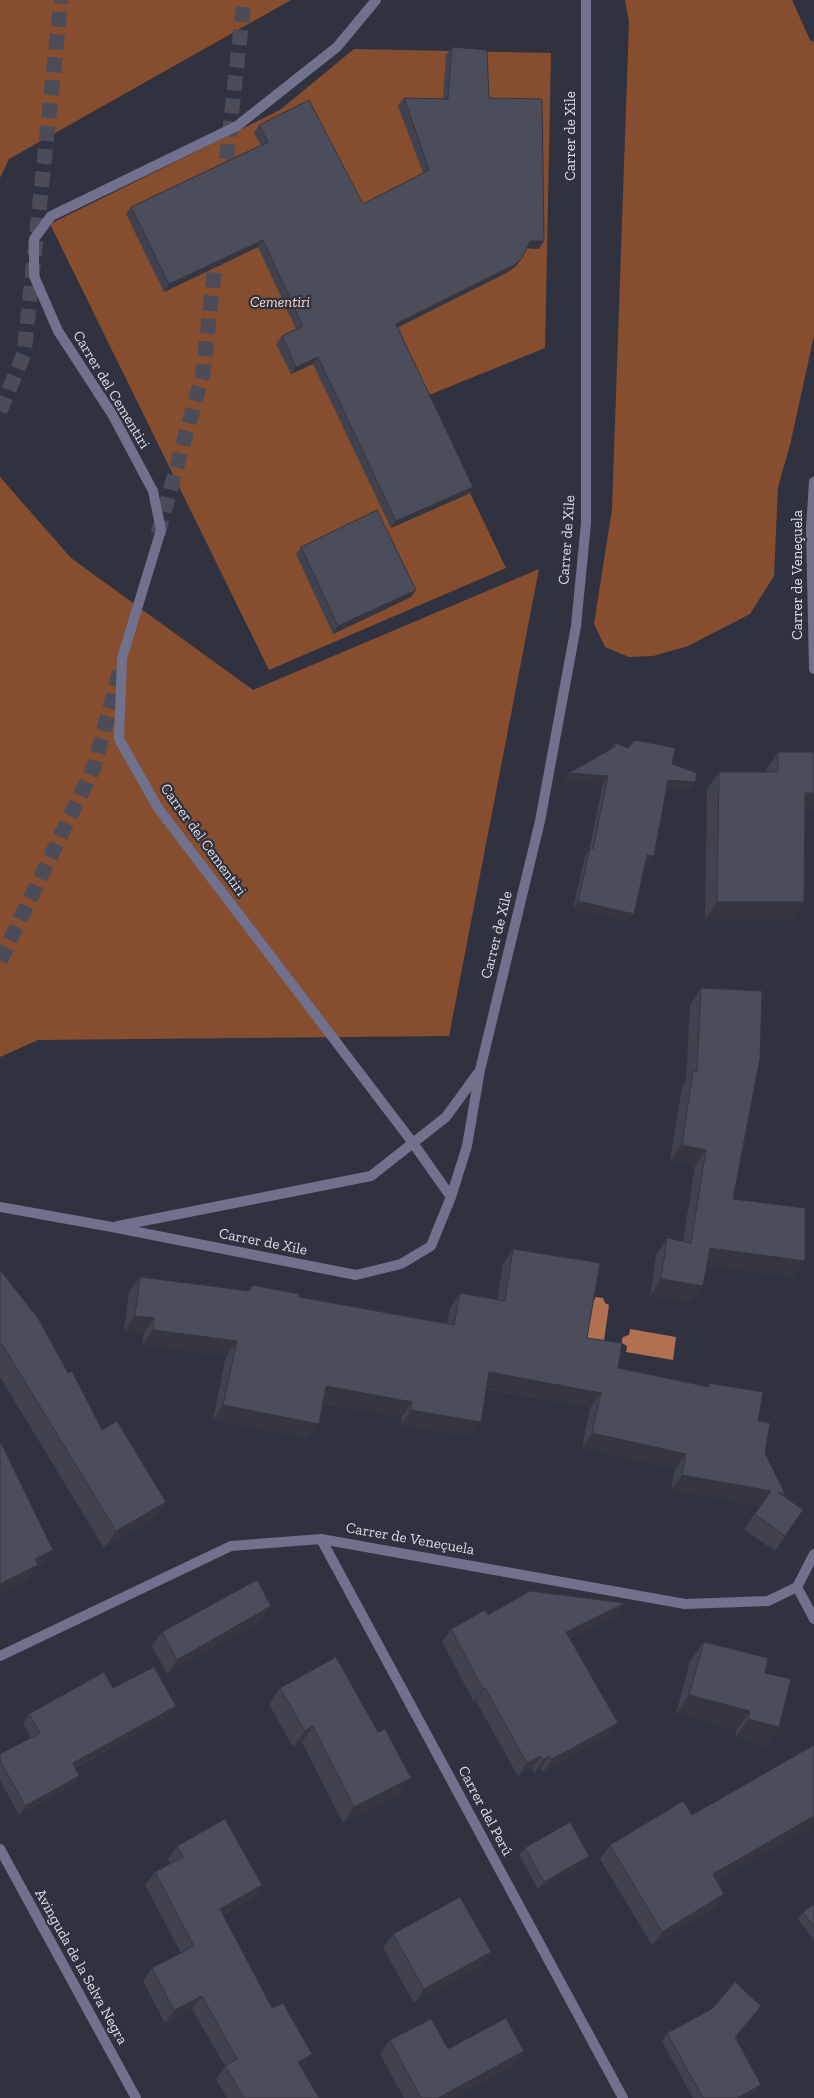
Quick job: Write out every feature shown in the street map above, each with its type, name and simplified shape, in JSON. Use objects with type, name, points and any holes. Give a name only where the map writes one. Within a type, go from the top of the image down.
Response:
[{"type":"street","name":"Carrer del Cementiri","points":[[376,0],[337,46],[237,126],[51,216],[34,239],[34,276],[58,331],[112,414],[153,491],[161,530],[122,658],[119,739],[158,808],[413,1143],[450,1197]]},
{"type":"street","name":"Carrer de Xile","points":[[0,1207],[356,1275],[401,1264],[431,1246],[467,1146],[480,1070],[540,821],[576,626],[586,523],[586,0]]},
{"type":"street","name":"Carrer de Veneçuela","points":[[814,482],[811,528],[814,669]]},
{"type":"street","name":"Carrer de Xile","points":[[112,1227],[371,1176],[446,1117],[480,1070]]},
{"type":"street","name":"Carrer de Veneçuela","points":[[0,1656],[231,1546],[321,1538],[685,1604],[768,1601],[797,1587]]},
{"type":"street","name":"Carrer del Perú","points":[[321,1538],[623,2098]]},
{"type":"street","points":[[814,1554],[797,1587],[814,1619]]},
{"type":"street","name":"Avinguda de la Selva Negra","points":[[0,1850],[136,2098]]},
{"type":"green space","points":[[0,0],[291,0],[9,159],[0,178]]},
{"type":"green space","points":[[625,0],[792,0],[810,40],[814,42],[814,336],[790,445],[778,487],[774,576],[750,614],[688,646],[653,656],[629,657],[605,647],[594,624],[612,509],[629,22]]},
{"type":"green space","name":"Cementiri","points":[[354,49],[551,53],[545,348],[424,397],[506,568],[269,670],[50,224],[280,110]]},
{"type":"green space","points":[[0,477],[71,558],[253,690],[539,569],[449,1036],[38,1040],[0,1057]]},
{"type":"shaded area","points":[[596,1297],[603,1298],[605,1303],[609,1305],[603,1348],[581,1345]]},
{"type":"shaded area","points":[[630,1329],[676,1337],[673,1360],[626,1352],[627,1346],[622,1343],[622,1339],[629,1335]]},
{"type":"building","points":[[452,47],[487,50],[489,98],[542,99],[544,241],[530,241],[522,258],[514,265],[396,324],[473,487],[396,521],[318,357],[296,367],[282,336],[303,326],[263,240],[169,284],[131,207],[268,142],[259,125],[309,100],[363,204],[429,170],[404,98],[448,99]]},
{"type":"building","points":[[377,510],[416,590],[338,626],[301,547]]},
{"type":"building","points":[[635,740],[675,748],[672,764],[697,773],[695,782],[668,780],[654,856],[647,855],[634,914],[578,901],[590,848],[593,849],[608,776],[569,773],[615,747],[615,743],[628,748]]},
{"type":"building","points":[[778,752],[814,752],[814,793],[805,793],[804,902],[717,902],[719,772],[778,772]]},
{"type":"building","points":[[701,988],[762,991],[760,1058],[733,1199],[805,1208],[805,1261],[710,1248],[703,1286],[661,1279],[667,1238],[691,1243],[706,1150],[682,1145],[693,1071],[697,1072]]},
{"type":"building","points":[[513,1249],[600,1263],[587,1338],[622,1343],[618,1368],[709,1387],[709,1383],[763,1392],[758,1421],[770,1423],[765,1453],[785,1494],[778,1492],[803,1510],[785,1536],[755,1514],[771,1491],[682,1475],[686,1454],[592,1433],[601,1393],[489,1372],[481,1422],[411,1410],[412,1402],[326,1386],[319,1424],[223,1405],[237,1341],[153,1330],[154,1318],[135,1316],[140,1277],[250,1291],[252,1285],[299,1294],[299,1297],[454,1325],[460,1293],[505,1301]]},
{"type":"building","points":[[0,1270],[38,1318],[68,1373],[72,1371],[102,1430],[117,1421],[166,1502],[116,1531],[2,1344],[0,1345]]},
{"type":"building","points":[[0,1441],[53,1550],[35,1559],[38,1565],[0,1584]]},
{"type":"building","points":[[257,1580],[271,1606],[177,1660],[162,1632]]},
{"type":"building","points":[[530,1591],[625,1603],[566,1632],[618,1723],[552,1759],[549,1756],[543,1760],[541,1756],[527,1763],[485,1688],[483,1689],[451,1629],[485,1610],[488,1615]]},
{"type":"building","points":[[704,1642],[768,1658],[765,1673],[791,1679],[779,1727],[748,1719],[750,1711],[689,1695]]},
{"type":"building","points":[[336,1657],[378,1732],[385,1729],[411,1778],[354,1807],[313,1726],[305,1731],[280,1688]]},
{"type":"building","points":[[154,1667],[176,1706],[73,1763],[79,1776],[25,1806],[0,1760],[0,1754],[40,1733],[29,1714],[104,1672],[113,1688]]},
{"type":"building","points":[[814,1745],[814,1816],[713,1874],[724,1894],[662,1932],[610,1845],[683,1801],[692,1815]]},
{"type":"building","points":[[225,1819],[262,1885],[220,1909],[272,2008],[283,2003],[312,2054],[298,2062],[319,2098],[244,2098],[225,2066],[237,2059],[202,1996],[174,2010],[152,1968],[194,1946],[155,1872],[183,1857],[177,1846]]},
{"type":"building","points":[[570,1822],[589,1856],[544,1882],[525,1848]]},
{"type":"building","points":[[460,1897],[491,1952],[424,1989],[393,1934]]},
{"type":"building","points":[[814,1904],[814,1927],[803,1912]]},
{"type":"building","points":[[735,1982],[761,2006],[735,2037],[761,2085],[737,2098],[703,2098],[667,2033],[712,2009]]},
{"type":"building","points":[[506,2018],[524,2051],[438,2098],[421,2098],[390,2040],[431,2019],[448,2049]]},
{"type":"tunnel","points":[[0,411],[24,354],[61,0]]},
{"type":"tunnel","points":[[224,182],[244,0]]},
{"type":"tunnel","points":[[158,534],[203,373],[217,247]]},
{"type":"tunnel","points":[[0,961],[94,767],[121,667]]}]
